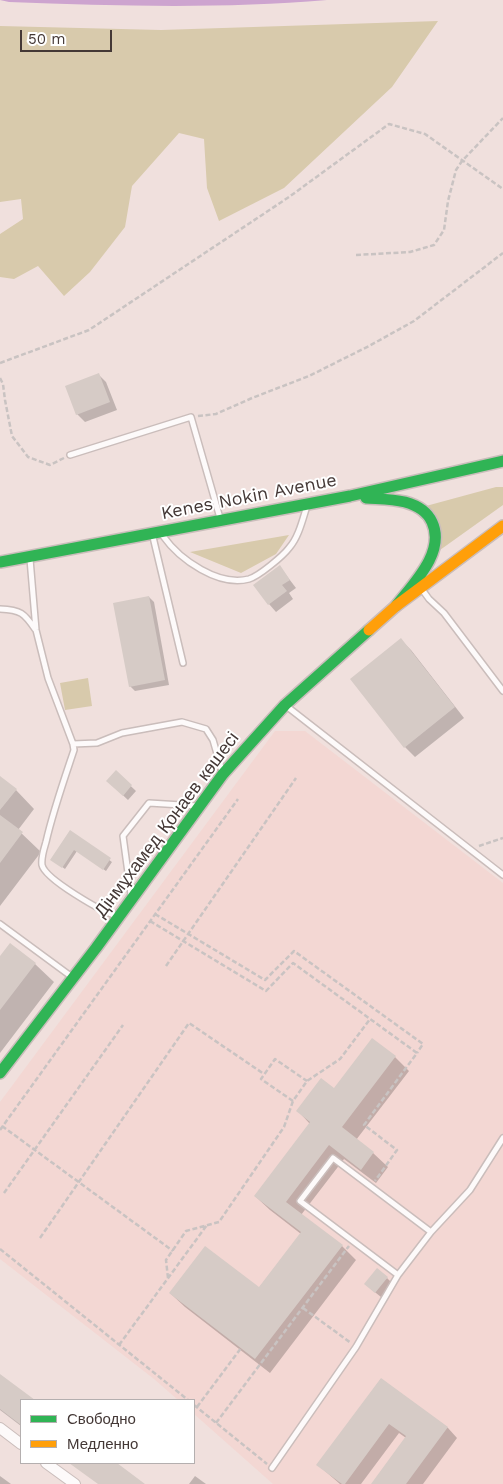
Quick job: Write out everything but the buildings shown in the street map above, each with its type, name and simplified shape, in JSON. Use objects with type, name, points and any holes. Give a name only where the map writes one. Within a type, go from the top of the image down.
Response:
[{"type":"main road","name":"Kenes Nokin Avenue","points":[[0,562],[350,496],[503,461]]},
{"type":"main road","points":[[350,496],[402,501],[410,504],[424,511],[435,528],[437,534],[436,542],[430,559],[396,606]]},
{"type":"main road","name":"Дінмұхамед Қонаев көшесі","points":[[0,1074],[223,774],[285,705],[396,606],[503,526]]},
{"type":"street","points":[[0,1428],[20,1443]]},
{"type":"street","points":[[47,1464],[75,1484]]},
{"type":"lane","points":[[70,455],[191,417],[220,521]]},
{"type":"lane","points":[[156,533],[186,561],[207,573],[233,580],[250,579],[275,562],[290,548],[300,527],[307,504]]},
{"type":"lane","points":[[156,533],[183,662]]},
{"type":"lane","points":[[30,556],[36,630],[48,678],[74,744],[74,750],[50,826],[42,867],[64,887],[107,913],[118,916]]},
{"type":"lane","points":[[421,587],[503,691]]},
{"type":"lane","points":[[0,609],[13,610],[25,615],[36,630]]},
{"type":"lane","points":[[285,705],[503,875]]},
{"type":"lane","points":[[74,744],[97,743],[122,733],[182,722],[206,729],[213,740],[223,774]]},
{"type":"lane","points":[[131,898],[123,836],[149,803],[200,806]]},
{"type":"lane","points":[[0,924],[72,977]]},
{"type":"lane","points":[[272,1468],[356,1347],[398,1275],[431,1232],[470,1190],[503,1138]]},
{"type":"lane","points":[[398,1275],[300,1201],[333,1158],[431,1232]]},
{"type":"path","points":[[356,255],[410,252],[434,244],[444,230],[456,170],[462,161],[503,118]]},
{"type":"path","points":[[0,363],[89,330],[289,197],[390,124],[425,134],[503,189]]},
{"type":"path","points":[[191,417],[216,414],[309,376],[369,346],[414,321],[503,253]]},
{"type":"path","points":[[0,378],[3,384],[12,436],[28,457],[50,465],[70,455]]},
{"type":"path","points":[[166,966],[296,778]]},
{"type":"path","points":[[0,1130],[238,799]]},
{"type":"path","points":[[470,849],[503,838]]},
{"type":"path","points":[[155,914],[265,980],[294,950],[424,1044],[364,1125],[397,1150],[371,1187]]},
{"type":"path","points":[[150,921],[266,991],[293,963],[417,1053]]},
{"type":"path","points":[[168,1278],[166,1260],[186,1231],[219,1222],[284,1127],[293,1101],[307,1081],[340,1059],[370,1019]]},
{"type":"path","points":[[40,1238],[189,1023],[264,1074]]},
{"type":"path","points":[[4,1193],[123,1025]]},
{"type":"path","points":[[293,1101],[261,1078],[275,1059],[307,1081]]},
{"type":"path","points":[[2,1126],[173,1250]]},
{"type":"path","points":[[119,1345],[207,1225]]},
{"type":"path","points":[[216,1423],[353,1241]]},
{"type":"path","points":[[0,1249],[187,1399]]},
{"type":"path","points":[[303,1308],[356,1347]]},
{"type":"path","points":[[241,1348],[195,1406],[272,1468]]},
{"type":"shaded area","points":[[0,0],[327,0],[248,5],[168,6],[9,2]]},
{"type":"shaded area","points":[[438,21],[392,87],[284,188],[219,221],[207,188],[204,139],[179,133],[132,186],[125,227],[90,272],[64,296],[38,266],[14,279],[0,277],[0,234],[23,219],[21,199],[0,202],[0,26],[161,30]]},
{"type":"shaded area","points":[[496,487],[503,487],[503,505],[440,550],[426,506]]},
{"type":"shaded area","points":[[289,535],[276,554],[241,573],[190,552]]},
{"type":"shaded area","points":[[88,678],[92,706],[65,710],[60,683]]},
{"type":"shaded area","points":[[275,731],[305,731],[503,883],[503,1484],[273,1484],[195,1415],[195,1399],[177,1399],[0,1259],[0,1102]]},
{"type":"traffic: fast","points":[[0,562],[350,496],[503,461]]},
{"type":"traffic: fast","points":[[366,498],[409,503],[424,512],[432,522],[435,533],[435,545],[431,556],[419,578],[396,606]]},
{"type":"traffic: fast","points":[[0,1073],[96,948],[223,774],[285,705],[369,630]]},
{"type":"traffic: slow","points":[[369,630],[396,606],[503,526]]}]
